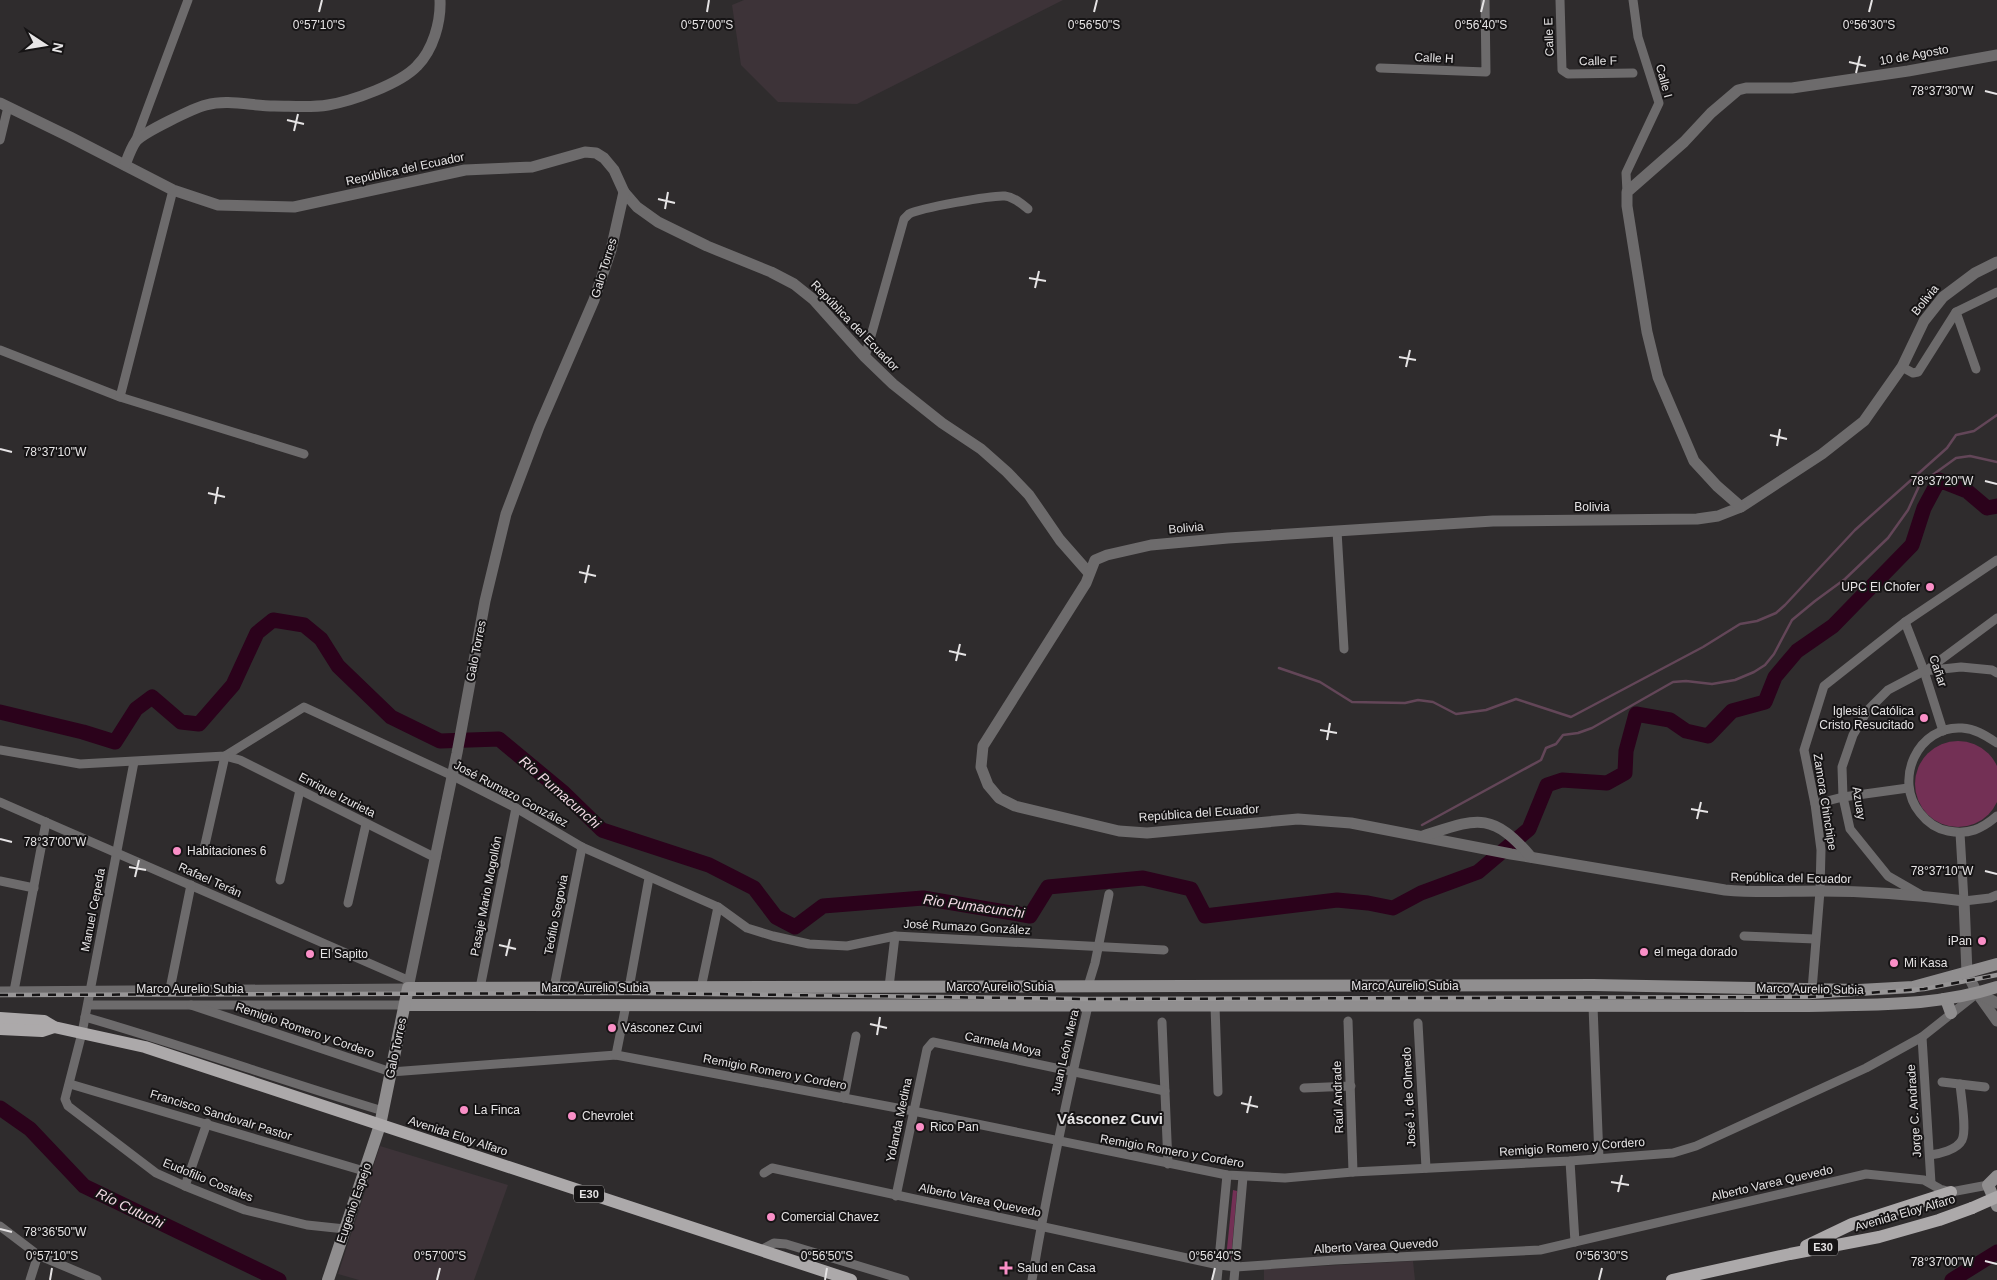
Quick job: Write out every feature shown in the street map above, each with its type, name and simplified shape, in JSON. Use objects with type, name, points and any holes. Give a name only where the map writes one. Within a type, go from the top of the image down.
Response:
[{"type":"main road","name":"Marco Aurelio Subia","points":[[409,985],[480,988],[1592,985],[1859,990],[1914,987],[1997,964]]},
{"type":"main road","name":"Galo Torres","points":[[380,1125],[409,985]]},
{"type":"main road","name":"Marco Aurelio Subia","points":[[405,1005],[1808,1006],[1932,1002],[1977,993],[1997,986]]},
{"type":"main road","points":[[1944,999],[1948,1002],[1951,1013]]},
{"type":"main road","name":"Avenida Eloy Alfaro","points":[[0,1018],[44,1021],[54,1027],[145,1047],[851,1280]]},
{"type":"main road","name":"Avenida Eloy Alfaro","points":[[0,1029],[42,1032],[54,1027]]},
{"type":"main road","name":"Eugenio Espejo","points":[[328,1280],[380,1125]]},
{"type":"main road","points":[[1993,1180],[1997,1206]]},
{"type":"main road","points":[[1790,1254],[1852,1224],[1951,1192]]},
{"type":"main road","name":"Avenida Eloy Alfaro","points":[[1672,1280],[1879,1237],[1939,1220],[1997,1197]]},
{"type":"street","points":[[125,165],[188,0]]},
{"type":"street","points":[[135,142],[145,134],[207,105],[242,103],[273,106],[328,105],[363,95],[398,81],[418,66],[428,50],[436,32],[441,9],[440,0]]},
{"type":"street","name":"Calle H","points":[[1380,68],[1486,72],[1485,0]]},
{"type":"street","name":"Calle E","points":[[1560,0],[1562,70],[1564,73]]},
{"type":"street","name":"Calle I","points":[[1627,192],[1626,173],[1659,103],[1638,36],[1633,0]]},
{"type":"street","name":"10 de Agosto","points":[[1627,192],[1684,142],[1732,93],[1746,88],[1792,88],[1908,71],[1997,55]]},
{"type":"street","name":"Calle F","points":[[1564,73],[1632,74]]},
{"type":"street","points":[[0,140],[4,105]]},
{"type":"street","name":"República del Ecuador","points":[[4,105],[173,190],[218,205],[294,207],[465,170],[532,167],[585,152],[596,153],[604,158],[614,170],[624,192],[637,207],[658,222],[707,246],[771,272],[794,284],[814,300],[865,357],[893,384],[942,423],[981,449],[1007,472],[1029,496],[1060,540],[1089,573],[1086,583],[983,746],[982,767],[988,785],[999,798],[1015,806],[1119,831],[1147,833],[1298,819],[1351,823],[1511,854],[1725,890],[1747,892],[1820,891],[1921,896],[1964,901]]},
{"type":"street","points":[[120,397],[173,190]]},
{"type":"street","name":"Galo Torres","points":[[409,985],[453,776],[485,602],[506,514],[539,427],[594,300],[611,250],[624,192]]},
{"type":"street","points":[[1627,192],[1627,206],[1647,332],[1658,378],[1694,460],[1717,486],[1741,507]]},
{"type":"street","points":[[865,357],[904,219],[908,214],[977,199],[1005,196],[1020,202],[1028,210]]},
{"type":"street","name":"Bolivia","points":[[1089,573],[1095,560],[1151,545],[1493,521],[1697,519],[1718,516],[1741,507],[1822,454],[1864,420],[1902,366],[1924,321],[1943,297],[1975,273],[1997,262]]},
{"type":"street","points":[[1902,366],[1912,373],[1920,370],[1956,312],[1997,292]]},
{"type":"street","points":[[1956,312],[1976,369]]},
{"type":"street","points":[[0,350],[120,397],[304,454]]},
{"type":"street","points":[[1337,531],[1344,649]]},
{"type":"street","name":"Zamora Chinchipe","points":[[1812,990],[1820,891],[1821,850],[1815,804],[1804,750],[1824,686],[1905,622],[1997,560]]},
{"type":"street","points":[[1924,672],[1997,618]]},
{"type":"street","name":"Cañar","points":[[1905,622],[1943,731]]},
{"type":"street","name":"Azuay","points":[[1921,896],[1888,876],[1850,830],[1843,797],[1842,767],[1853,735],[1867,711],[1888,690],[1924,672],[1961,667],[1992,670],[1997,673]]},
{"type":"street","name":"José Rumazo González","points":[[0,750],[80,764],[226,756],[304,707],[453,776],[516,808],[582,847],[718,907],[747,928],[809,944],[847,946],[895,936],[1164,950]]},
{"type":"street","points":[[1997,743],[1981,732],[1962,728],[1943,731],[1927,740],[1915,753],[1909,770],[1908,788],[1914,806],[1926,820],[1942,830],[1960,833],[1984,827],[1997,816]]},
{"type":"street","points":[[204,849],[226,756]]},
{"type":"street","name":"Enrique Izurieta","points":[[226,756],[240,760],[436,858]]},
{"type":"street","name":"Manuel Cepeda","points":[[82,1033],[134,762]]},
{"type":"street","points":[[1815,804],[1843,797],[1908,788]]},
{"type":"street","points":[[280,880],[300,790]]},
{"type":"street","name":"Rafael Terán","points":[[0,802],[191,885],[409,985]]},
{"type":"street","name":"Pasaje Mario Mogollón","points":[[480,988],[516,808]]},
{"type":"street","points":[[14,991],[46,822]]},
{"type":"street","name":"República del Ecuador","points":[[1421,836],[1477,822],[1489,823],[1501,828],[1517,840],[1530,857]]},
{"type":"street","points":[[348,903],[366,824]]},
{"type":"street","points":[[1960,833],[1967,973],[1977,993],[1997,1020]]},
{"type":"street","name":"Teófilo Segovia","points":[[554,988],[582,847]]},
{"type":"street","points":[[629,988],[649,878]]},
{"type":"street","points":[[0,881],[34,888]]},
{"type":"street","points":[[170,990],[191,885]]},
{"type":"street","points":[[1088,986],[1109,894]]},
{"type":"street","points":[[1964,901],[1990,898],[1997,895]]},
{"type":"street","points":[[701,988],[718,907]]},
{"type":"street","points":[[889,987],[895,936]]},
{"type":"street","points":[[1744,936],[1815,939]]},
{"type":"street","name":"Marco Aurelio Subia","points":[[0,991],[409,985]]},
{"type":"street","points":[[1977,993],[1997,1004]]},
{"type":"street","name":"Remigio Romero y Cordero","points":[[191,1005],[391,1072],[616,1054],[1227,1175],[1285,1178],[1353,1172],[1570,1161],[1673,1153],[1696,1146],[1866,1068],[1922,1037],[1977,993]]},
{"type":"street","name":"Marco Aurelio Subia","points":[[88,1005],[405,1005]]},
{"type":"street","points":[[616,1054],[626,1005]]},
{"type":"street","name":"Juan León Mera","points":[[1032,1280],[1057,1142],[1088,1006]]},
{"type":"street","points":[[1215,1006],[1218,1092]]},
{"type":"street","points":[[1593,1006],[1599,1158]]},
{"type":"street","points":[[85,1017],[177,1044],[318,1092],[383,1111]]},
{"type":"street","name":"Raúl Andrade","points":[[1348,1021],[1353,1172]]},
{"type":"street","points":[[1162,1022],[1168,1164]]},
{"type":"street","name":"José J. de Olmedo","points":[[1418,1024],[1426,1168]]},
{"type":"street","name":"Eudofilio Costales","points":[[82,1033],[65,1098],[68,1106],[156,1173],[245,1210],[307,1224],[343,1235]]},
{"type":"street","points":[[844,1098],[856,1036]]},
{"type":"street","name":"Jorge C. Andrade","points":[[1922,1037],[1931,1183]]},
{"type":"street","name":"Carmela Moya","points":[[927,1049],[933,1042],[1165,1091]]},
{"type":"street","name":"Yolanda Medina","points":[[896,1196],[927,1049]]},
{"type":"street","points":[[1942,1082],[1984,1087]]},
{"type":"street","name":"Francisco Sandovalr Pastor","points":[[70,1084],[364,1171]]},
{"type":"street","points":[[1930,1155],[1957,1146],[1962,1140],[1964,1134],[1960,1084]]},
{"type":"street","points":[[1304,1088],[1351,1086]]},
{"type":"street","points":[[185,1186],[207,1123]]},
{"type":"street","points":[[1570,1161],[1575,1242]]},
{"type":"street","name":"Alberto Varea Quevedo","points":[[764,1173],[772,1168],[1219,1266],[1236,1267],[1540,1250],[1866,1174],[1892,1176],[1931,1183],[1940,1189],[1951,1192]]},
{"type":"street","points":[[1217,1280],[1227,1175]]},
{"type":"street","points":[[1234,1280],[1243,1177]]},
{"type":"street","points":[[1951,1192],[1993,1180]]},
{"type":"street","points":[[0,1226],[38,1255],[97,1280]]},
{"type":"street","points":[[761,1250],[774,1244],[786,1244],[905,1280]]},
{"type":"street","points":[[30,1280],[38,1255]]},
{"type":"shaded area","points":[[744,0],[1063,0],[857,104],[778,102],[741,65],[732,5]]},
{"type":"shaded area","points":[[1958,741],[1974,745],[1988,754],[1997,768],[2001,784],[1997,800],[1988,814],[1974,823],[1958,827],[1942,823],[1928,814],[1919,800],[1915,784],[1919,768],[1928,754],[1942,745]]},
{"type":"shaded area","points":[[380,1146],[508,1185],[474,1280],[359,1280],[338,1274]]},
{"type":"shaded area","points":[[1233,1190],[1237,1191],[1231,1259],[1226,1258]]},
{"type":"shaded area","points":[[1413,1261],[1415,1280],[1264,1280],[1264,1269]]},
{"type":"waterway","points":[[1279,668],[1320,682],[1352,702],[1405,703],[1418,700],[1433,702],[1456,714],[1486,710],[1516,699],[1571,717],[1703,647],[1740,624],[1757,621],[1776,613],[1855,530],[1947,448],[1956,435],[1974,431],[1997,415]]},
{"type":"waterway","points":[[1422,825],[1541,760],[1546,748],[1556,744],[1563,735],[1578,733],[1592,728],[1673,682],[1686,681],[1712,684],[1735,680],[1754,672],[1765,665],[1774,654],[1792,620],[1845,579],[1888,538],[1908,510],[1920,484],[1956,458],[1970,456],[1997,462]]},
{"type":"waterway","name":"Rio Pumacunchi","points":[[0,712],[83,732],[115,742],[136,709],[152,697],[181,722],[199,724],[233,685],[257,633],[273,620],[304,625],[321,639],[338,666],[391,717],[440,741],[499,739],[564,793],[602,830],[709,865],[754,888],[776,917],[795,927],[823,906],[923,898],[1030,916],[1048,887],[1143,878],[1191,889],[1205,916],[1337,900],[1393,908],[1421,893],[1478,872],[1529,829],[1547,785],[1562,780],[1607,783],[1625,773],[1626,751],[1636,714],[1670,720],[1686,731],[1708,736],[1732,711],[1765,702],[1775,677],[1797,651],[1833,626],[1912,545],[1924,508],[1939,480],[1967,491],[1987,508],[1997,506]]},
{"type":"waterway","name":"Río Cutuchi","points":[[0,1108],[30,1129],[84,1186],[279,1280]]},
{"type":"waterway","name":"Río Cutuchi","points":[[1952,1280],[1997,1252]]},
{"type":"railway","points":[[0,995],[636,993],[1087,999],[1809,997],[1924,989],[1997,975]]},
{"type":"place","name":"UPC El Chofer","points":[[1930,587]]},
{"type":"place","name":"Iglesia Católica Cristo Resucitado","points":[[1924,718]]},
{"type":"place","name":"Habitaciones 6","points":[[177,851]]},
{"type":"place","name":"iPan","points":[[1982,941]]},
{"type":"place","name":"el mega dorado","points":[[1644,952]]},
{"type":"place","name":"El Sapito","points":[[310,954]]},
{"type":"place","name":"Mi Kasa","points":[[1894,963]]},
{"type":"place","name":"Vásconez Cuvi","points":[[612,1028]]},
{"type":"place","name":"La Finca","points":[[464,1110]]},
{"type":"place","name":"Chevrolet","points":[[572,1116]]},
{"type":"place","name":"Rico Pan","points":[[920,1127]]},
{"type":"place","name":"Comercial Chavez","points":[[771,1217]]},
{"type":"place","name":"Salud en Casa","points":[[1006,1268]]},
{"type":"district","name":"Vásconez Cuvi","points":[[1110,1118]]}]
